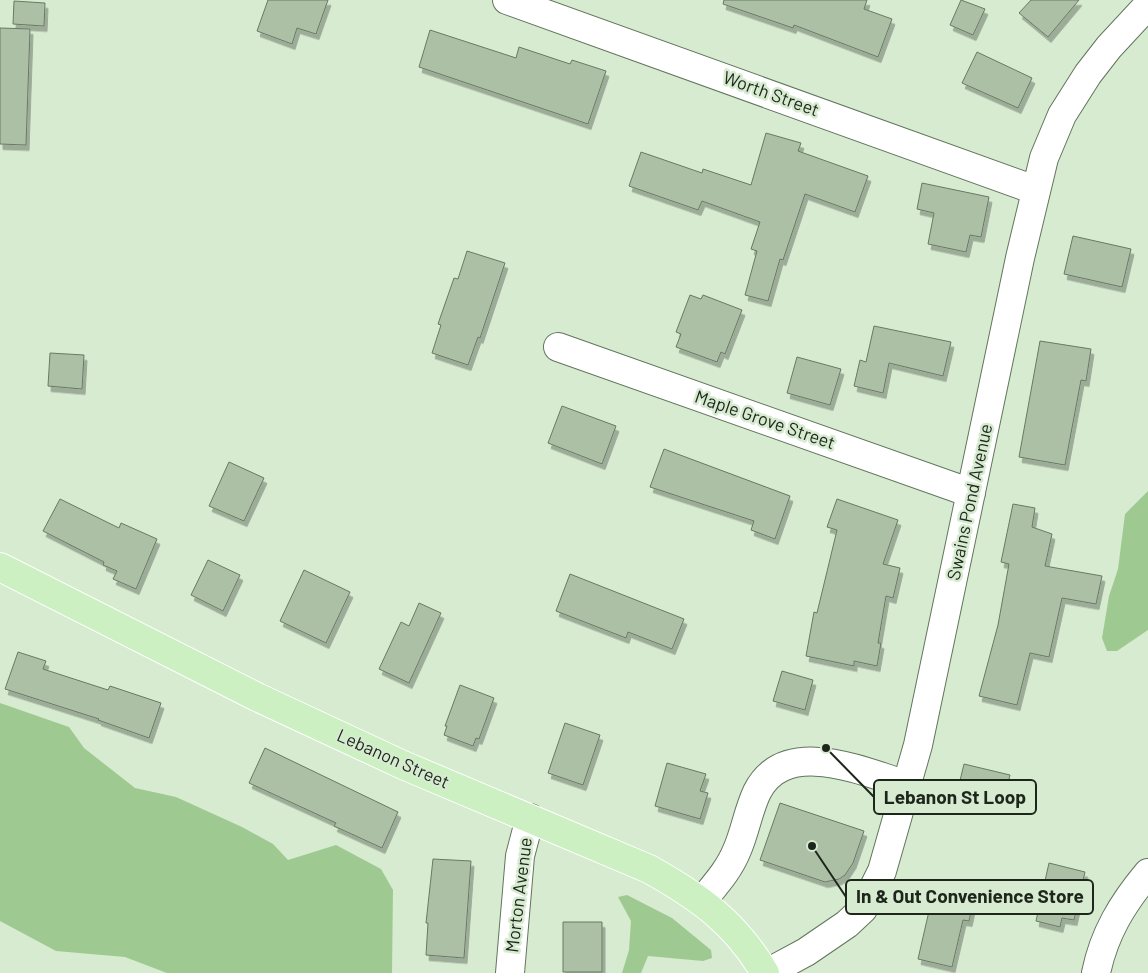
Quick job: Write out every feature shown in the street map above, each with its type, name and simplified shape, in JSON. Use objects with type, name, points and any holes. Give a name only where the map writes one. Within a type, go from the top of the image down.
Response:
[{"type":"main road","name":"Lebanon Street","points":[[0,567],[257,697],[403,765],[649,868],[702,901],[717,913],[744,941],[766,973]]},
{"type":"street","name":"Worth Street","points":[[507,0],[1035,190]]},
{"type":"street","name":"Swains Pond Avenue","points":[[766,973],[806,952],[847,924],[863,909],[875,888],[889,854],[939,652],[1035,190],[1049,143],[1069,102],[1109,46],[1148,5]]},
{"type":"street","name":"Maple Grove Street","points":[[558,347],[972,493]]},
{"type":"street","points":[[702,901],[731,863],[758,791],[769,776],[781,766],[819,762],[845,766],[907,785]]},
{"type":"street","name":"Morton Avenue","points":[[510,973],[520,856],[530,818]]},
{"type":"street","points":[[1096,973],[1104,944],[1115,918],[1148,873]]},
{"type":"green space","points":[[1148,491],[1148,630],[1117,651],[1107,651],[1102,638],[1109,596],[1118,569],[1125,514]]},
{"type":"green space","points":[[0,703],[69,727],[84,748],[135,788],[176,797],[242,827],[273,844],[288,860],[336,845],[381,869],[393,890],[392,973],[167,973],[125,957],[56,951],[0,921]]},
{"type":"green space","points":[[627,895],[672,918],[711,950],[712,958],[703,961],[648,956],[641,973],[622,973],[629,950],[631,921],[618,897]]},
{"type":"building","points":[[268,0],[328,0],[316,34],[297,28],[292,44],[257,31]]},
{"type":"building","points":[[724,0],[867,0],[864,9],[892,19],[878,57],[794,25],[793,28],[723,4]]},
{"type":"building","points":[[961,0],[985,9],[973,35],[950,25]]},
{"type":"building","points":[[1031,0],[1079,0],[1048,37],[1019,13]]},
{"type":"building","points":[[14,1],[45,3],[44,26],[13,24]]},
{"type":"building","points":[[0,28],[30,29],[26,145],[0,144]]},
{"type":"building","points":[[430,30],[516,58],[519,47],[570,64],[572,60],[606,71],[588,124],[419,67]]},
{"type":"building","points":[[977,52],[1032,78],[1018,108],[962,83]]},
{"type":"building","points":[[766,133],[801,143],[798,151],[868,176],[855,212],[805,194],[783,260],[780,259],[768,301],[745,295],[757,251],[751,249],[760,222],[702,201],[698,210],[629,186],[641,152],[702,173],[703,169],[751,185]]},
{"type":"building","points":[[922,183],[989,197],[981,237],[970,235],[966,252],[928,244],[934,213],[917,209]]},
{"type":"building","points":[[1073,236],[1131,249],[1122,287],[1064,274]]},
{"type":"building","points":[[467,251],[505,263],[480,338],[478,337],[468,365],[432,353],[441,325],[438,324],[454,278],[458,279]]},
{"type":"building","points":[[690,295],[701,299],[703,295],[742,310],[725,354],[721,352],[717,362],[676,347],[681,334],[676,332]]},
{"type":"building","points":[[874,326],[951,342],[943,376],[889,363],[883,393],[854,386],[860,360],[866,362]]},
{"type":"building","points":[[1040,341],[1091,349],[1086,381],[1081,380],[1065,465],[1019,457]]},
{"type":"building","points":[[50,353],[84,355],[82,389],[48,386]]},
{"type":"building","points":[[797,357],[841,369],[830,405],[787,393]]},
{"type":"building","points":[[562,406],[616,426],[602,464],[548,443]]},
{"type":"building","points":[[664,449],[790,496],[775,539],[751,530],[754,521],[650,487]]},
{"type":"building","points":[[229,462],[264,478],[244,521],[209,506]]},
{"type":"building","points":[[60,499],[119,528],[121,523],[157,539],[136,589],[113,579],[117,571],[103,565],[104,562],[43,531]]},
{"type":"building","points":[[837,499],[898,520],[883,564],[900,568],[893,598],[886,596],[878,643],[881,643],[877,666],[854,661],[854,666],[806,656],[814,612],[817,613],[837,530],[827,527]]},
{"type":"building","points":[[1013,504],[1035,508],[1032,527],[1052,534],[1045,566],[1102,576],[1096,604],[1062,598],[1049,657],[1030,653],[1017,705],[979,696],[998,625],[1009,564],[1001,562]]},
{"type":"building","points":[[208,560],[240,575],[223,611],[191,595]]},
{"type":"building","points":[[304,570],[350,592],[326,643],[280,621]]},
{"type":"building","points":[[570,574],[684,619],[672,649],[628,632],[626,638],[556,611]]},
{"type":"building","points":[[419,603],[441,613],[409,683],[379,669],[401,622],[409,626]]},
{"type":"building","points":[[18,652],[46,661],[43,669],[108,690],[110,686],[161,703],[149,738],[99,719],[5,689]]},
{"type":"building","points":[[782,671],[813,680],[805,710],[773,701]]},
{"type":"building","points":[[460,685],[494,698],[479,739],[476,738],[473,746],[444,735],[447,726],[445,726]]},
{"type":"building","points":[[565,723],[600,735],[583,785],[548,773]]},
{"type":"building","points":[[265,748],[398,812],[382,848],[334,826],[336,823],[249,783]]},
{"type":"building","points":[[667,763],[706,774],[700,791],[708,793],[700,819],[655,806]]},
{"type":"building","points":[[964,764],[1010,775],[1004,800],[996,798],[995,802],[957,793]]},
{"type":"building","points":[[780,803],[864,831],[853,863],[845,875],[839,879],[825,882],[760,860]]},
{"type":"building","points":[[433,859],[471,861],[464,958],[426,955],[428,923],[426,923]]},
{"type":"building","points":[[1049,863],[1085,872],[1074,920],[1062,918],[1060,927],[1036,921]]},
{"type":"building","points":[[935,885],[975,894],[969,921],[963,920],[952,967],[918,959]]},
{"type":"building","points":[[563,922],[602,922],[602,972],[563,972]]},
{"type":"place","name":"Lebanon St Loop","points":[[826,748]]},
{"type":"place","name":"In & Out Convenience Store","points":[[812,846]]}]
